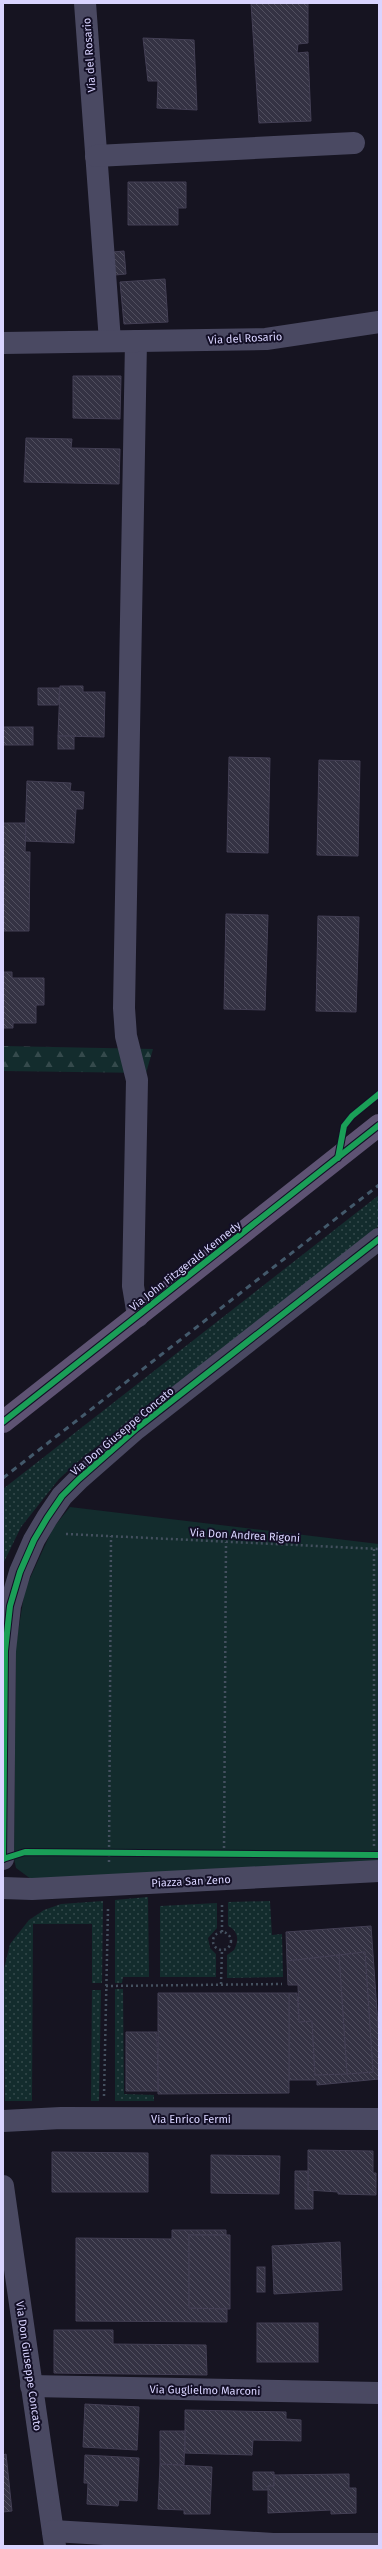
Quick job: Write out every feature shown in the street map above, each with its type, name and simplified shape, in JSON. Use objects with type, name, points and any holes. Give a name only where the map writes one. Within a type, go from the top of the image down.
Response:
[{"type":"main road","name":"Via John Fitzgerald Kennedy","points":[[3,1422],[379,1125]]},
{"type":"street","name":"Via del Rosario","points":[[85,3],[110,341]]},
{"type":"street","points":[[96,156],[354,143]]},
{"type":"street","name":"Via del Rosario","points":[[3,342],[266,339],[379,322]]},
{"type":"street","points":[[136,341],[124,1008],[126,1036],[137,1080],[133,1286],[138,1316]]},
{"type":"street","name":"Via Don Giuseppe Concato","points":[[3,1859],[5,1651],[10,1606],[20,1572],[34,1540],[47,1518],[62,1496],[136,1429],[379,1239]]},
{"type":"street","name":"Piazza San Zeno","points":[[3,1888],[32,1889],[108,1886],[378,1860]]},
{"type":"street","name":"Via Enrico Fermi","points":[[3,2121],[104,2119],[379,2119]]},
{"type":"street","name":"Via Don Giuseppe Concato","points":[[3,2186],[54,2538]]},
{"type":"street","name":"Via Guglielmo Marconi","points":[[32,2386],[379,2393]]},
{"type":"street","points":[[54,2538],[274,2544],[379,2544]]},
{"type":"path","points":[[104,2119],[109,1853],[111,1536]]},
{"type":"path","points":[[224,1853],[226,1542]]},
{"type":"path","points":[[374,1549],[378,1860]]},
{"type":"path","points":[[101,1852],[117,1853]]},
{"type":"path","points":[[216,1853],[232,1853]]},
{"type":"path","points":[[222,1932],[223,1898]]},
{"type":"path","points":[[222,1932],[227,1934],[231,1941],[229,1947],[222,1950],[216,1947],[213,1942],[216,1934],[222,1932]]},
{"type":"path","points":[[221,1984],[222,1950]]},
{"type":"path","points":[[106,1986],[282,1984]]},
{"type":"green space","points":[[3,1046],[153,1049],[146,1073],[3,1071]]},
{"type":"green space","points":[[379,1195],[379,1226],[81,1459],[59,1479],[21,1527],[3,1564],[3,1489]]},
{"type":"green space","points":[[70,1507],[379,1544],[379,1863],[35,1882],[16,1868],[14,1859],[16,1645],[25,1589],[53,1528]]},
{"type":"green space","points":[[148,1897],[149,1977],[123,1977],[122,1983],[115,1983],[115,1900]]},
{"type":"green space","points":[[103,1901],[102,1983],[92,1983],[92,1924],[33,1924],[32,2101],[5,2101],[3,1973],[10,1944],[29,1920],[44,1910],[61,1904]]},
{"type":"green space","points":[[270,1901],[272,1935],[282,1934],[283,1977],[227,1978],[227,1955],[234,1950],[237,1943],[236,1933],[228,1926],[228,1902]]},
{"type":"green space","points":[[217,1903],[217,1928],[208,1938],[210,1948],[216,1954],[216,1977],[160,1977],[160,1906]]},
{"type":"green space","points":[[115,1989],[123,1989],[124,2094],[154,2095],[154,2101],[115,2101]]},
{"type":"green space","points":[[92,1990],[101,1990],[99,2101],[91,2101]]},
{"type":"building","points":[[251,3],[308,3],[308,43],[298,44],[297,53],[308,52],[311,121],[259,123]]},
{"type":"building","points":[[143,38],[194,40],[197,110],[157,108],[158,81],[148,81]]},
{"type":"building","points":[[128,182],[186,182],[186,208],[178,208],[178,225],[128,225]]},
{"type":"building","points":[[124,251],[126,274],[115,275],[113,252]]},
{"type":"building","points":[[165,279],[168,322],[124,324],[120,282]]},
{"type":"building","points":[[73,376],[121,376],[120,419],[73,418]]},
{"type":"building","points":[[26,438],[72,439],[71,448],[120,449],[119,484],[24,482]]},
{"type":"building","points":[[60,686],[83,686],[83,692],[105,692],[104,737],[58,736]]},
{"type":"building","points":[[38,688],[60,688],[58,705],[38,705]]},
{"type":"building","points":[[3,727],[33,727],[33,745],[3,745]]},
{"type":"building","points":[[58,736],[74,736],[74,749],[58,749]]},
{"type":"building","points":[[229,757],[270,758],[268,853],[227,852]]},
{"type":"building","points":[[319,760],[360,761],[358,856],[317,855]]},
{"type":"building","points":[[27,781],[71,783],[70,791],[84,792],[83,809],[76,809],[74,843],[25,841]]},
{"type":"building","points":[[3,823],[26,823],[25,852],[30,852],[29,931],[3,931]]},
{"type":"building","points":[[226,914],[268,915],[265,1010],[224,1009]]},
{"type":"building","points":[[318,916],[359,917],[356,1012],[316,1011]]},
{"type":"building","points":[[3,972],[12,972],[12,978],[44,978],[44,1005],[36,1005],[36,1023],[13,1023],[13,1028],[3,1028]]},
{"type":"building","points":[[371,1926],[379,2039],[379,2079],[317,2085],[317,2080],[289,2080],[289,1993],[297,1993],[299,2022],[312,2021],[315,2075],[373,2072],[365,1952],[287,1961],[286,1932]]},
{"type":"building","points":[[365,1952],[373,2072],[347,2074],[339,1955]]},
{"type":"building","points":[[339,1955],[347,2074],[315,2075],[312,2021],[299,2022],[298,1985],[288,1985],[287,1961]]},
{"type":"building","points":[[158,1993],[289,1993],[289,2093],[158,2094]]},
{"type":"building","points":[[126,2032],[157,2032],[158,2091],[126,2091]]},
{"type":"building","points":[[308,2150],[373,2151],[373,2173],[376,2173],[376,2195],[338,2194],[338,2192],[308,2190]]},
{"type":"building","points":[[52,2152],[148,2153],[148,2192],[52,2192]]},
{"type":"building","points":[[211,2155],[280,2156],[279,2194],[211,2193]]},
{"type":"building","points":[[295,2171],[308,2171],[308,2190],[313,2190],[313,2209],[295,2209]]},
{"type":"building","points":[[172,2230],[226,2230],[226,2235],[189,2235],[189,2308],[227,2309],[227,2322],[76,2321],[76,2238],[172,2239]]},
{"type":"building","points":[[189,2235],[230,2235],[230,2309],[189,2308]]},
{"type":"building","points":[[340,2242],[342,2290],[274,2294],[272,2246]]},
{"type":"building","points":[[257,2267],[265,2267],[265,2292],[257,2292]]},
{"type":"building","points":[[257,2323],[318,2323],[318,2362],[257,2362]]},
{"type":"building","points":[[54,2330],[113,2330],[113,2344],[206,2345],[207,2375],[54,2373]]},
{"type":"building","points":[[85,2404],[139,2407],[137,2450],[83,2447]]},
{"type":"building","points":[[185,2410],[286,2412],[286,2419],[301,2420],[301,2441],[253,2440],[252,2455],[185,2453]]},
{"type":"building","points":[[160,2431],[185,2431],[184,2465],[160,2464]]},
{"type":"building","points":[[6,2454],[12,2511],[3,2512],[3,2455]]},
{"type":"building","points":[[85,2455],[139,2458],[137,2501],[119,2500],[118,2506],[87,2504],[88,2483],[84,2483]]},
{"type":"building","points":[[160,2464],[212,2467],[210,2514],[184,2514],[184,2510],[158,2509]]},
{"type":"building","points":[[253,2472],[274,2472],[274,2486],[268,2486],[268,2490],[253,2490]]},
{"type":"building","points":[[349,2474],[349,2488],[356,2488],[356,2513],[331,2514],[331,2510],[268,2513],[268,2486],[274,2486],[274,2475]]},
{"type":"railway","points":[[3,1478],[379,1185]]},
{"type":"cycle path","points":[[338,1158],[344,1126],[352,1116],[379,1094]]},
{"type":"cycle path","points":[[3,1422],[379,1125]]},
{"type":"cycle path","points":[[3,1859],[5,1651],[10,1606],[20,1572],[34,1540],[47,1518],[62,1496],[136,1429],[379,1239]]},
{"type":"cycle path","points":[[3,1859],[25,1852],[379,1855]]}]
